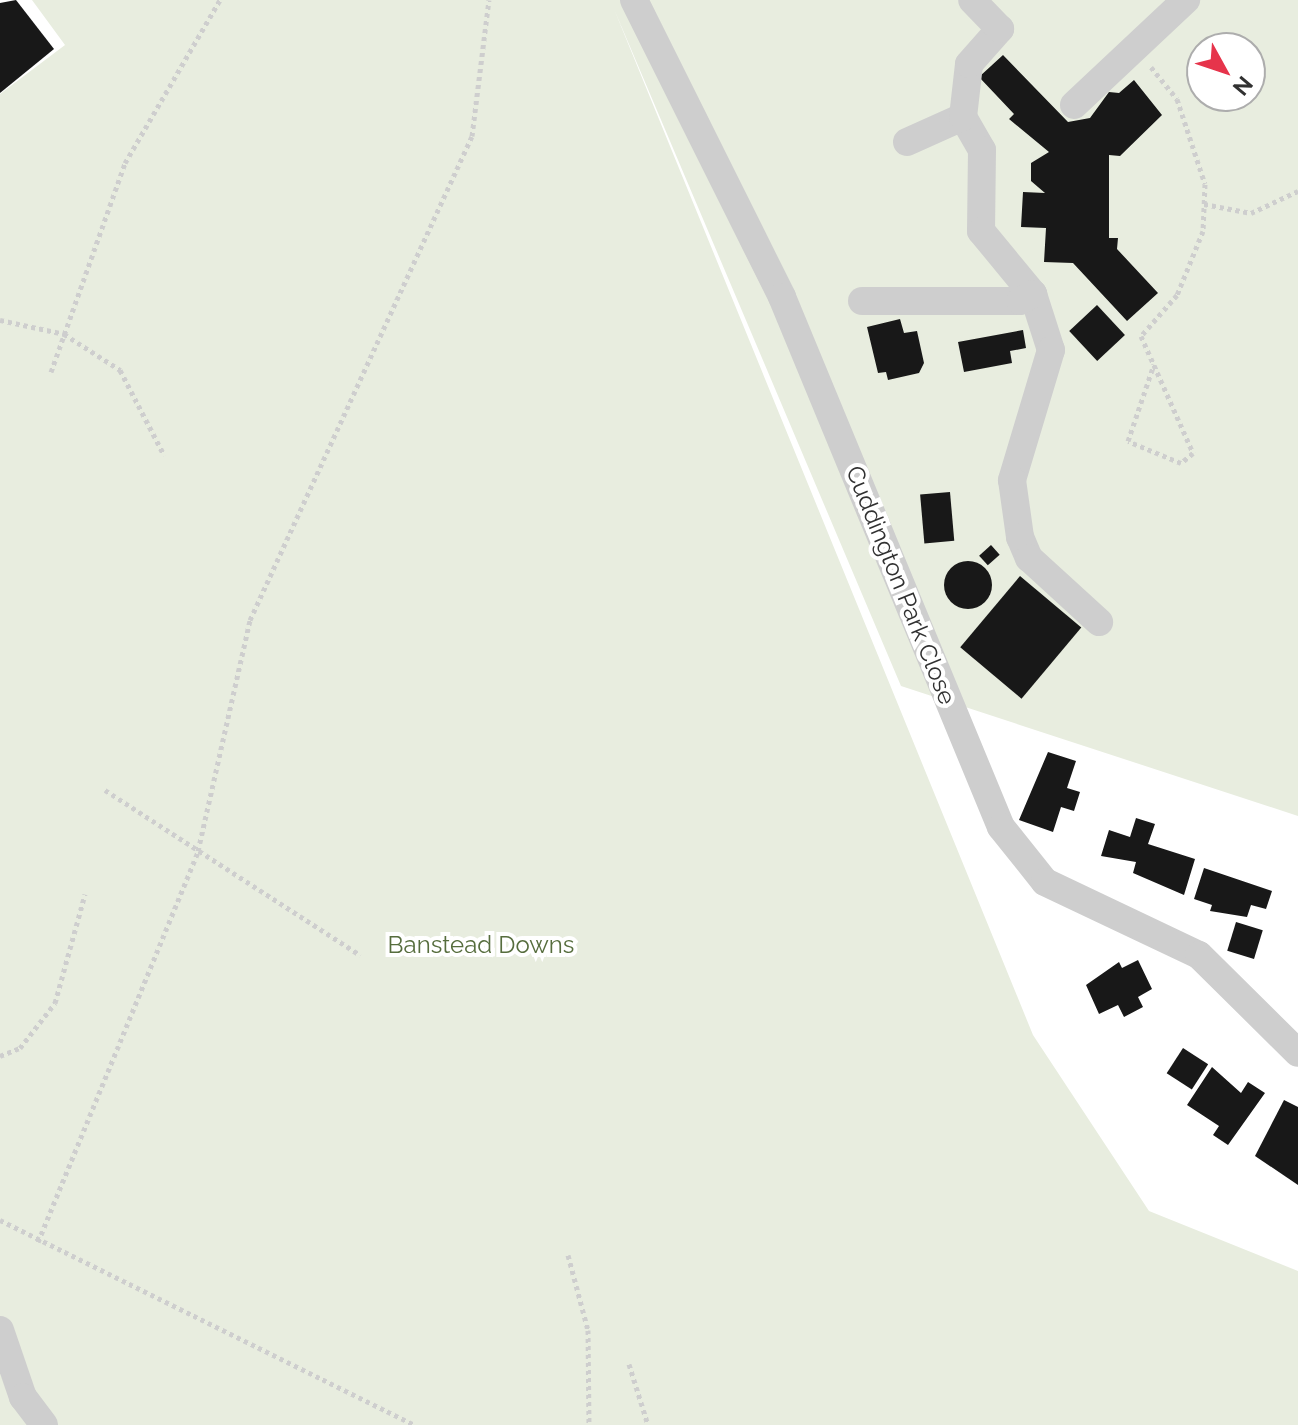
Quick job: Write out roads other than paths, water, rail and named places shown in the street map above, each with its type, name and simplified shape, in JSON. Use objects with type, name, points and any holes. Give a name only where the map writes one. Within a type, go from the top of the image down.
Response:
[{"type":"street","name":"Cuddington Park Close","points":[[634,0],[782,297],[1001,827],[1045,882],[1199,955],[1298,1053]]},
{"type":"street","points":[[972,0],[1000,29],[969,64],[963,117],[982,150],[981,231],[1033,294],[1051,350],[1012,480],[1020,537],[1029,558],[1099,622]]},
{"type":"street","points":[[1074,105],[1135,48],[1174,4]]},
{"type":"street","points":[[907,142],[963,117]]},
{"type":"street","points":[[862,301],[1020,301],[1033,294]]},
{"type":"street","points":[[0,1330],[23,1397],[44,1425]]},
{"type":"park label","name":"Banstead Downs","points":[[481,945]]}]
